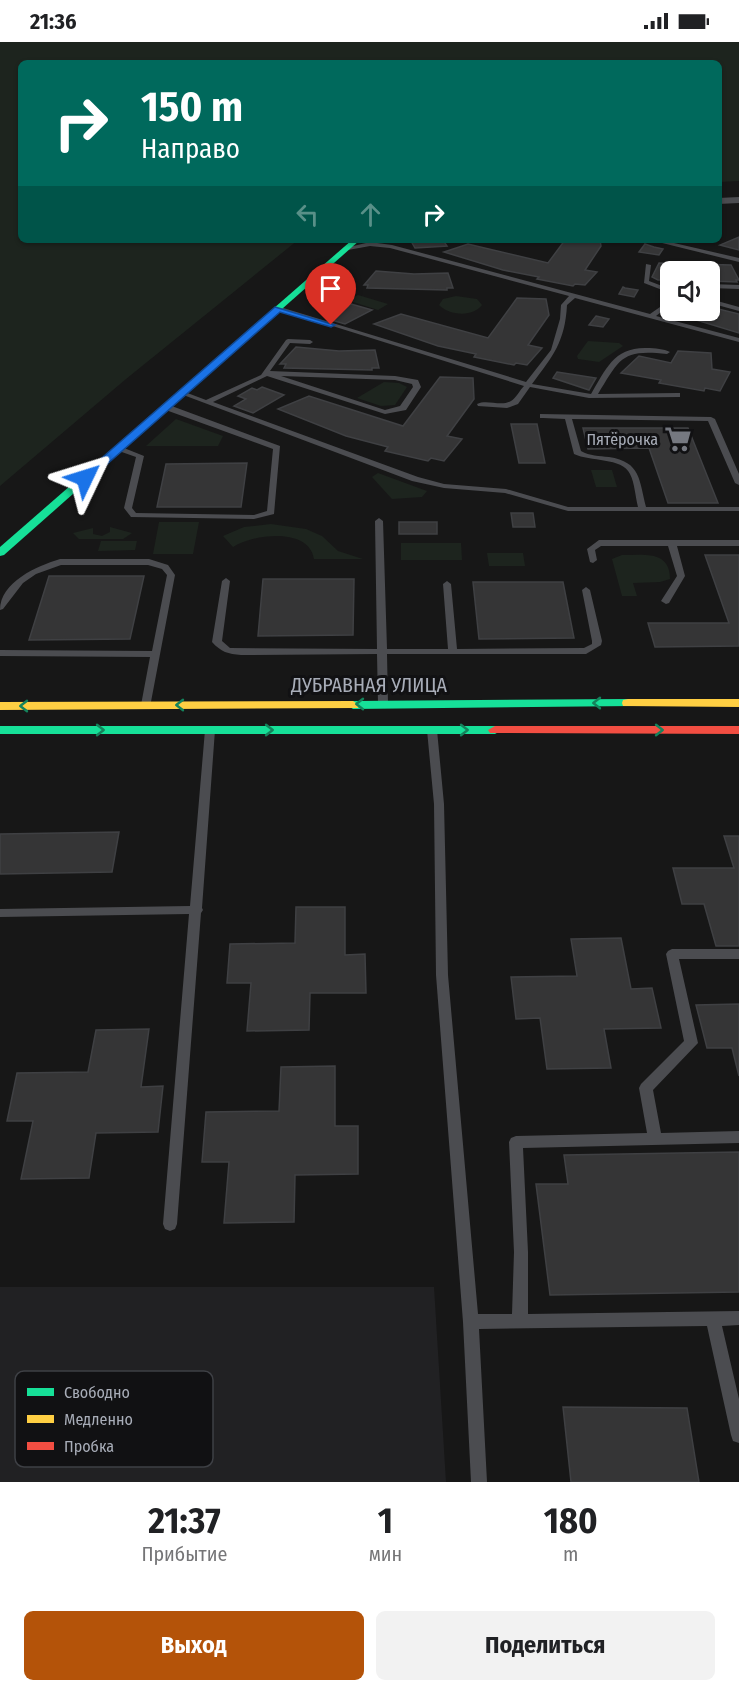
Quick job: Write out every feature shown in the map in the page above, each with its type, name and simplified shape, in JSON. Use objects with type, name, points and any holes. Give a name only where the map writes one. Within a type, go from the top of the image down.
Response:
[{"type":"street","points":[[722,201],[739,200]]},
{"type":"street","points":[[0,553],[352,244]]},
{"type":"street","name":"ДУБРАВНАЯ УЛИЦА","points":[[0,706],[739,703]]},
{"type":"street","points":[[74,730],[80,706]]},
{"type":"street","points":[[0,730],[739,730]]},
{"type":"lane","points":[[666,243],[739,260]]},
{"type":"lane","points":[[352,244],[390,246],[739,340]]},
{"type":"lane","points":[[648,265],[645,282],[660,287]]},
{"type":"lane","points":[[720,286],[739,287]]},
{"type":"lane","points":[[481,404],[512,405],[553,351],[564,319],[564,305],[574,295]]},
{"type":"lane","points":[[720,304],[739,309]]},
{"type":"lane","points":[[278,308],[525,385],[593,396],[676,395]]},
{"type":"lane","points":[[651,316],[660,309]]},
{"type":"lane","points":[[266,373],[288,340],[310,342]]},
{"type":"lane","points":[[593,396],[615,361],[632,349],[667,352]]},
{"type":"lane","points":[[207,402],[266,373],[395,378],[415,382],[417,387],[403,408],[385,412],[266,373]]},
{"type":"lane","points":[[182,393],[428,483],[513,492],[563,508],[739,509]]},
{"type":"lane","points":[[119,448],[140,456],[128,508],[134,515],[254,517],[271,512],[278,448],[166,407]]},
{"type":"lane","points":[[543,416],[711,419],[739,483]]},
{"type":"lane","points":[[568,416],[578,452],[590,459],[622,463],[632,470],[643,509]]},
{"type":"lane","points":[[379,521],[383,704]]},
{"type":"lane","points":[[593,560],[591,549],[599,543],[739,543]]},
{"type":"lane","points":[[666,601],[681,576],[672,543]]},
{"type":"lane","points":[[0,608],[15,586],[27,576],[60,562],[158,564],[165,567],[171,575],[146,705]]},
{"type":"lane","points":[[226,581],[217,642],[227,651],[578,652],[591,649],[597,641],[586,590]]},
{"type":"lane","points":[[447,584],[453,652]]},
{"type":"lane","points":[[0,653],[156,654]]},
{"type":"lane","points":[[170,1224],[210,730]]},
{"type":"lane","points":[[432,730],[439,804],[442,975],[471,1322],[479,1482]]},
{"type":"lane","points":[[0,913],[197,910]]},
{"type":"lane","points":[[655,1139],[646,1088],[692,1043],[672,954],[739,954]]},
{"type":"lane","points":[[520,1321],[521,1252],[516,1142],[739,1137]]},
{"type":"lane","points":[[713,1318],[739,1435]]},
{"type":"lane","points":[[471,1322],[739,1318]]},
{"type":"shaded area","points":[[0,42],[739,42],[739,181],[722,182],[722,60],[18,60],[18,243],[294,243],[126,379],[0,486]]},
{"type":"shaded area","points":[[341,295],[352,298],[358,295],[388,304],[378,310],[353,302],[347,305],[332,300]]},
{"type":"shaded area","points":[[456,296],[477,299],[482,305],[473,312],[461,314],[444,309],[439,305],[443,299]]},
{"type":"shaded area","points":[[588,341],[619,343],[623,346],[599,362],[578,359],[577,356]]},
{"type":"shaded area","points":[[384,382],[399,383],[407,387],[395,405],[381,406],[357,398]]},
{"type":"shaded area","points":[[176,419],[223,436],[218,446],[146,446]]},
{"type":"shaded area","points":[[591,470],[612,470],[617,487],[596,487]]},
{"type":"shaded area","points":[[378,473],[427,491],[422,497],[392,499],[372,477]]},
{"type":"shaded area","points":[[159,522],[199,522],[193,554],[153,554]]},
{"type":"shaded area","points":[[271,524],[306,529],[322,536],[338,551],[363,559],[314,559],[310,549],[302,542],[279,536],[253,539],[233,547],[223,536],[244,527]]},
{"type":"shaded area","points":[[110,527],[132,533],[123,539],[79,539],[73,533],[93,528],[93,534],[102,536],[110,532]]},
{"type":"shaded area","points":[[101,541],[137,541],[135,550],[98,551]]},
{"type":"shaded area","points":[[401,543],[461,543],[462,560],[401,560]]},
{"type":"shaded area","points":[[487,553],[523,553],[525,566],[489,566]]},
{"type":"shaded area","points":[[622,555],[647,555],[661,559],[666,563],[670,579],[660,582],[633,583],[637,596],[622,596],[612,559]]},
{"type":"shaded area","points":[[0,1287],[434,1287],[446,1482],[0,1482]]},
{"type":"building","points":[[739,237],[739,250],[720,245]]},
{"type":"building","points":[[412,243],[445,243],[447,246],[415,248]]},
{"type":"building","points":[[563,243],[600,243],[601,246],[585,270],[597,272],[585,285],[575,284],[573,286],[537,279],[539,277],[503,270],[444,252],[468,244],[548,263]]},
{"type":"building","points":[[645,244],[663,249],[659,255],[639,252]]},
{"type":"building","points":[[659,263],[660,263],[660,280],[652,277]]},
{"type":"building","points":[[720,265],[731,265],[739,280],[736,280],[737,282],[720,281]]},
{"type":"building","points":[[376,271],[414,274],[448,273],[453,288],[447,288],[447,290],[367,288],[368,285],[364,285]]},
{"type":"building","points":[[623,287],[638,290],[634,297],[619,294]]},
{"type":"building","points":[[517,298],[546,299],[549,315],[528,345],[542,348],[527,365],[516,363],[514,365],[474,357],[476,354],[438,346],[374,324],[401,314],[488,338]]},
{"type":"building","points":[[351,304],[372,310],[345,324],[328,319],[338,314],[332,312]]},
{"type":"building","points":[[720,309],[739,314],[739,333],[700,321],[720,321]]},
{"type":"building","points":[[596,316],[609,319],[603,327],[589,325]]},
{"type":"building","points":[[296,347],[339,351],[375,350],[379,368],[372,368],[372,370],[284,368],[286,364],[280,364]]},
{"type":"building","points":[[678,351],[711,353],[712,369],[730,372],[720,391],[705,388],[704,391],[659,383],[661,380],[621,373],[639,356],[671,363]]},
{"type":"building","points":[[557,372],[596,378],[589,390],[553,378]]},
{"type":"building","points":[[440,377],[473,378],[474,399],[447,436],[462,439],[444,461],[431,458],[428,461],[385,451],[388,447],[346,436],[278,409],[309,396],[403,426]]},
{"type":"building","points":[[262,387],[284,395],[253,413],[234,406],[246,399],[238,396],[252,388],[257,390]]},
{"type":"building","points":[[511,424],[537,424],[545,463],[519,463]]},
{"type":"building","points":[[583,428],[688,428],[718,503],[668,503],[649,448],[588,449]]},
{"type":"building","points":[[247,463],[241,507],[157,507],[166,464]]},
{"type":"building","points":[[511,513],[533,513],[535,527],[513,527]]},
{"type":"building","points":[[399,522],[437,522],[437,534],[399,534]]},
{"type":"building","points":[[705,555],[739,555],[739,646],[655,647],[648,623],[729,623]]},
{"type":"building","points":[[49,576],[144,576],[130,639],[29,640]]},
{"type":"building","points":[[263,579],[354,579],[353,635],[258,636]]},
{"type":"building","points":[[473,582],[563,582],[574,638],[479,639]]},
{"type":"building","points":[[119,832],[112,872],[0,874],[0,834]]},
{"type":"building","points":[[724,836],[739,836],[739,946],[716,946],[704,904],[682,904],[673,868],[734,868]]},
{"type":"building","points":[[296,907],[345,907],[345,955],[365,954],[366,993],[310,993],[309,1030],[247,1031],[251,983],[227,983],[230,944],[295,943]]},
{"type":"building","points":[[621,938],[631,989],[652,988],[661,1028],[604,1029],[611,1068],[547,1069],[540,1018],[516,1019],[511,977],[577,976],[571,939]]},
{"type":"building","points":[[739,1004],[739,1076],[732,1048],[707,1048],[696,1005]]},
{"type":"building","points":[[149,1029],[141,1087],[163,1086],[158,1132],[96,1133],[89,1178],[21,1179],[33,1121],[7,1121],[17,1073],[88,1072],[96,1030]]},
{"type":"building","points":[[335,1066],[335,1126],[358,1126],[358,1174],[295,1175],[294,1222],[224,1223],[229,1162],[202,1162],[206,1112],[279,1111],[281,1067]]},
{"type":"building","points":[[739,1152],[739,1292],[550,1295],[536,1184],[568,1184],[564,1155]]},
{"type":"building","points":[[563,1407],[687,1408],[699,1482],[571,1482]]},
{"type":"traffic: fast","points":[[0,553],[353,243]]},
{"type":"traffic: fast","points":[[353,705],[628,703]]},
{"type":"traffic: fast","points":[[0,730],[495,730]]},
{"type":"traffic: slow","points":[[628,703],[739,703]]},
{"type":"traffic: slow","points":[[0,706],[353,705]]},
{"type":"traffic: jam","points":[[495,730],[739,730]]},
{"type":"place","name":"Пятёрочка","points":[[678,439]]},
{"type":"route","points":[[85,478],[278,308],[331,325]]}]
